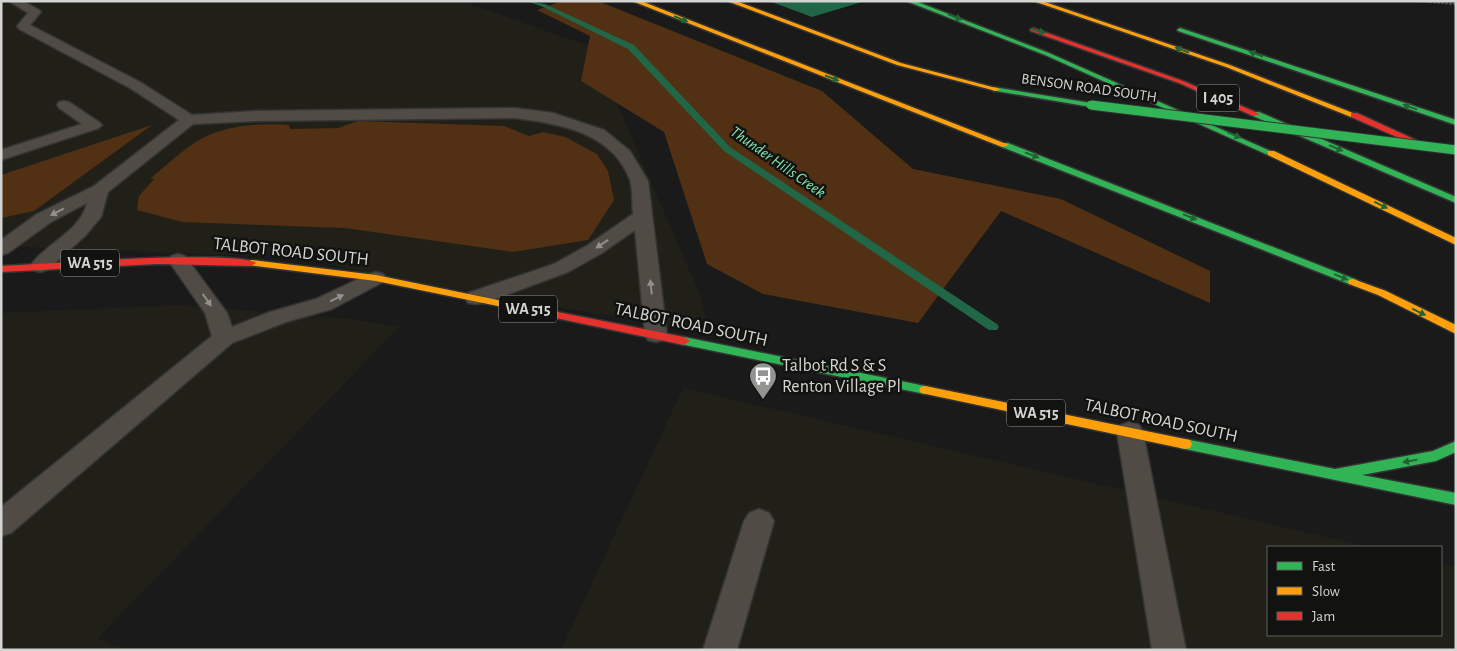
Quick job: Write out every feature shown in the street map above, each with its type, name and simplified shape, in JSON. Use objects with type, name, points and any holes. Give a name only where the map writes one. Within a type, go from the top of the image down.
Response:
[{"type":"main road","points":[[636,1],[1145,198],[1373,290],[1456,330]]},
{"type":"main road","name":"BENSON ROAD SOUTH","points":[[730,1],[892,62],[926,72],[1022,94],[1091,105],[1456,150]]},
{"type":"main road","points":[[909,1],[1008,37],[1136,91],[1274,154],[1456,242]]},
{"type":"main road","name":"I 405","points":[[1036,1],[1228,66],[1344,111],[1456,158]]},
{"type":"main road","name":"I 405","points":[[1020,26],[1181,82],[1456,200]]},
{"type":"main road","points":[[1166,26],[1238,48],[1456,123]]},
{"type":"main road","points":[[1228,66],[1336,98],[1383,115]]},
{"type":"main road","points":[[1438,135],[1456,142]]},
{"type":"main road","name":"TALBOT ROAD SOUTH","points":[[1,269],[178,260],[260,263],[376,278],[1456,499]]},
{"type":"main road","points":[[1336,474],[1436,456],[1456,446]]},
{"type":"lane","points":[[1,8],[16,3],[35,12],[23,26],[134,84],[189,120]]},
{"type":"lane","points":[[1,155],[94,125],[64,105]]},
{"type":"lane","points":[[1,249],[44,218],[100,190],[189,120],[257,116],[515,113],[553,118],[598,133],[622,152],[639,181],[656,335]]},
{"type":"lane","points":[[40,266],[78,232],[94,213],[100,190]]},
{"type":"lane","points":[[476,298],[561,268],[595,249],[642,217]]},
{"type":"lane","points":[[178,260],[216,313],[224,338]]},
{"type":"lane","points":[[8,512],[224,338],[278,316],[324,304],[376,278]]},
{"type":"lane","points":[[1130,432],[1170,650]]},
{"type":"lane","points":[[720,650],[760,521]]},
{"type":"path","points":[[1417,1],[1456,4]]},
{"type":"shaded area","points":[[1,1],[461,1],[590,46],[627,126],[700,295],[710,333],[379,276],[305,258],[1,246]]},
{"type":"shaded area","points":[[562,1],[598,1],[822,91],[913,169],[1061,199],[1210,271],[1210,303],[1001,211],[918,323],[763,294],[707,264],[664,132],[581,81],[590,36],[537,10]]},
{"type":"shaded area","points":[[769,1],[865,1],[812,17]]},
{"type":"shaded area","points":[[358,121],[504,126],[529,136],[543,132],[565,137],[597,154],[608,171],[614,200],[588,240],[513,252],[345,228],[182,222],[137,210],[139,196],[154,179],[151,178],[188,147],[211,134],[232,128],[267,124],[289,125],[290,129],[338,128]]},
{"type":"shaded area","points":[[152,125],[34,211],[1,218],[1,175]]},
{"type":"shaded area","points":[[180,305],[350,319],[399,327],[97,639],[129,650],[1,650],[1,313]]},
{"type":"shaded area","points":[[683,388],[1365,546],[1267,546],[1267,636],[1442,636],[1442,564],[1456,567],[1456,650],[561,650]]},
{"type":"waterway","name":"Thunder Hills Creek","points":[[529,1],[543,5],[631,47],[727,149],[993,327]]},
{"type":"traffic: fast","points":[[909,1],[1047,54],[1271,153]]},
{"type":"traffic: fast","points":[[1180,30],[1456,123]]},
{"type":"traffic: fast","points":[[996,89],[1091,105]]},
{"type":"traffic: fast","points":[[1091,105],[1456,150]]},
{"type":"traffic: fast","points":[[1256,114],[1456,200]]},
{"type":"traffic: fast","points":[[1005,145],[1353,282]]},
{"type":"traffic: fast","points":[[684,341],[925,390]]},
{"type":"traffic: fast","points":[[1185,444],[1456,499]]},
{"type":"traffic: fast","points":[[1336,474],[1436,456],[1456,446]]},
{"type":"traffic: slow","points":[[635,1],[1005,145]]},
{"type":"traffic: slow","points":[[730,1],[899,64],[996,89]]},
{"type":"traffic: slow","points":[[1036,1],[1228,66],[1354,115]]},
{"type":"traffic: slow","points":[[1271,153],[1456,242]]},
{"type":"traffic: slow","points":[[251,263],[376,278],[517,307]]},
{"type":"traffic: slow","points":[[1353,282],[1382,293],[1456,330]]},
{"type":"traffic: slow","points":[[925,390],[1185,444]]},
{"type":"traffic: jam","points":[[1033,30],[1181,82],[1256,114]]},
{"type":"traffic: jam","points":[[1354,115],[1425,146]]},
{"type":"traffic: jam","points":[[1,269],[157,261],[251,263]]},
{"type":"traffic: jam","points":[[517,307],[684,341]]},
{"type":"place","name":"Talbot Rd S & S Renton Village Pl","points":[[763,400]]}]
